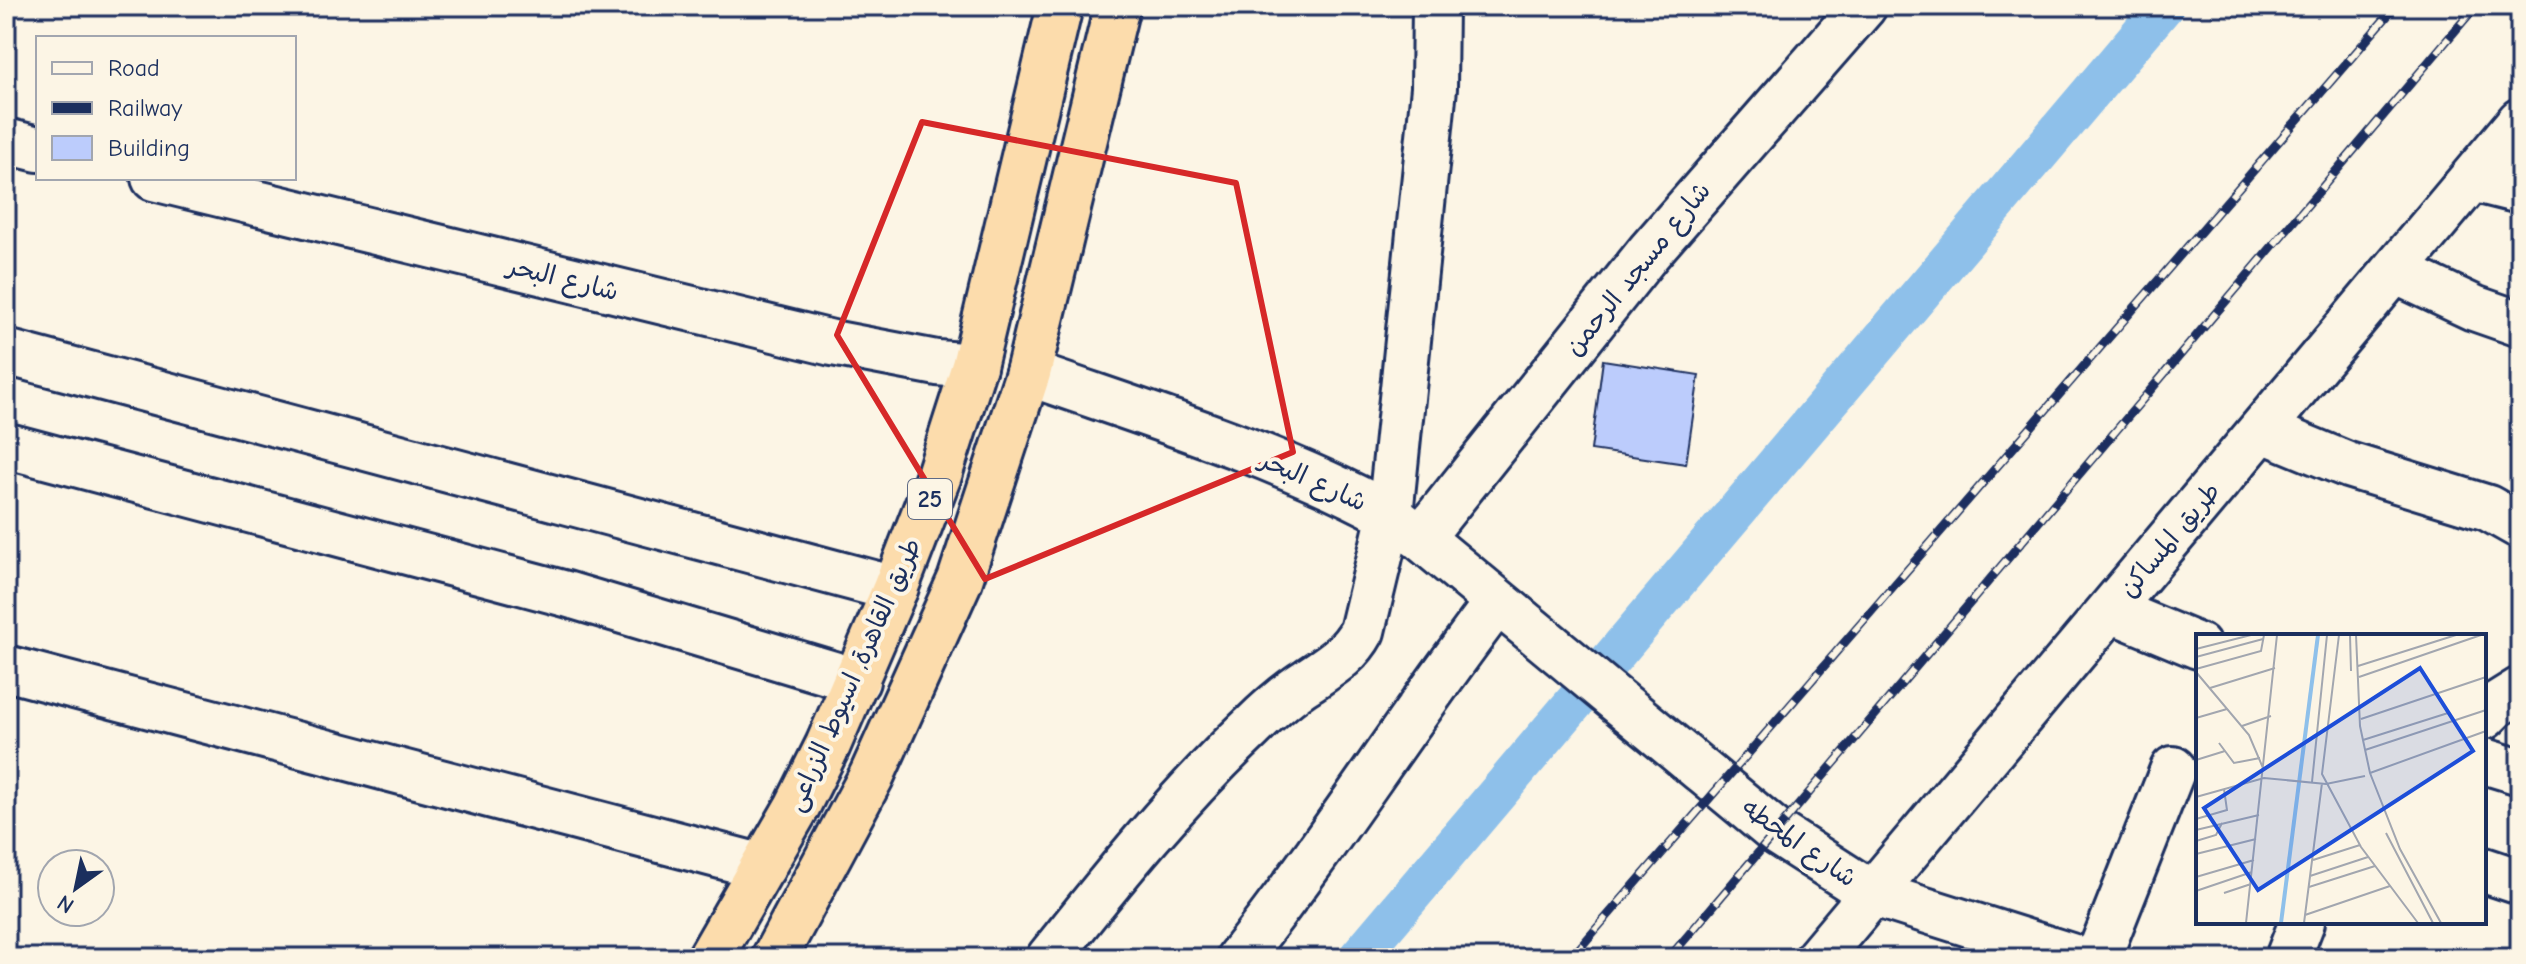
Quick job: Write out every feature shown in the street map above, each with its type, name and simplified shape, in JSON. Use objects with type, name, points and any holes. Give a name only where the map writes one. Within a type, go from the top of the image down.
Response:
[{"type":"highway","name":"طريق القاهرة, اسيوط الزراعى","points":[[710,958],[797,807],[857,681],[939,475],[974,366],[1060,6]]},
{"type":"highway","name":"طريق القاهرة, اسيوط الزراعى","points":[[774,958],[871,777],[960,580],[1028,373],[1117,6]]},
{"type":"street","points":[[1049,958],[1134,851],[1196,782],[1271,709],[1347,653],[1367,617],[1405,526],[1434,88],[1435,6]]},
{"type":"street","name":"شارع مسجد الرحمن","points":[[1405,526],[1864,6]]},
{"type":"street","name":"طريق المساكن","points":[[1818,958],[2520,121]]},
{"type":"street","points":[[6,141],[36,148]]},
{"type":"street","points":[[2472,179],[2520,191]]},
{"type":"street","name":"شارع البحر","points":[[162,180],[832,343],[937,363],[974,366]]},
{"type":"street","points":[[2395,271],[2474,308],[2517,310]]},
{"type":"street","points":[[6,352],[895,589]]},
{"type":"street","name":"شارع البحر","points":[[1028,373],[1312,477],[1405,526],[1561,654]]},
{"type":"street","points":[[2263,430],[2348,465],[2488,508],[2520,526]]},
{"type":"street","points":[[8,446],[566,594],[857,681]]},
{"type":"street","points":[[1239,958],[1497,602]]},
{"type":"street","points":[[2111,610],[2196,645]]},
{"type":"street","name":"شارع المحطه","points":[[1561,654],[1776,832],[1871,893],[2077,958]]},
{"type":"street","points":[[6,668],[763,867]]},
{"type":"street","points":[[2486,715],[2520,690]]},
{"type":"street","points":[[2486,762],[2520,772]]},
{"type":"street","points":[[2098,958],[2173,769]]},
{"type":"street","points":[[2486,871],[2520,882]]},
{"type":"street","points":[[1837,958],[1871,893]]},
{"type":"street","points":[[2288,958],[2301,924]]},
{"type":"highlighted area","points":[[922,122],[1236,183],[1293,452],[985,579],[837,335]]},
{"type":"building","points":[[1603,360],[1699,375],[1686,464],[1591,450]]},
{"type":"waterway","points":[[1358,958],[2164,6]]},
{"type":"railway","points":[[1571,958],[2396,6]]},
{"type":"railway","points":[[1669,958],[2476,6]]}]
